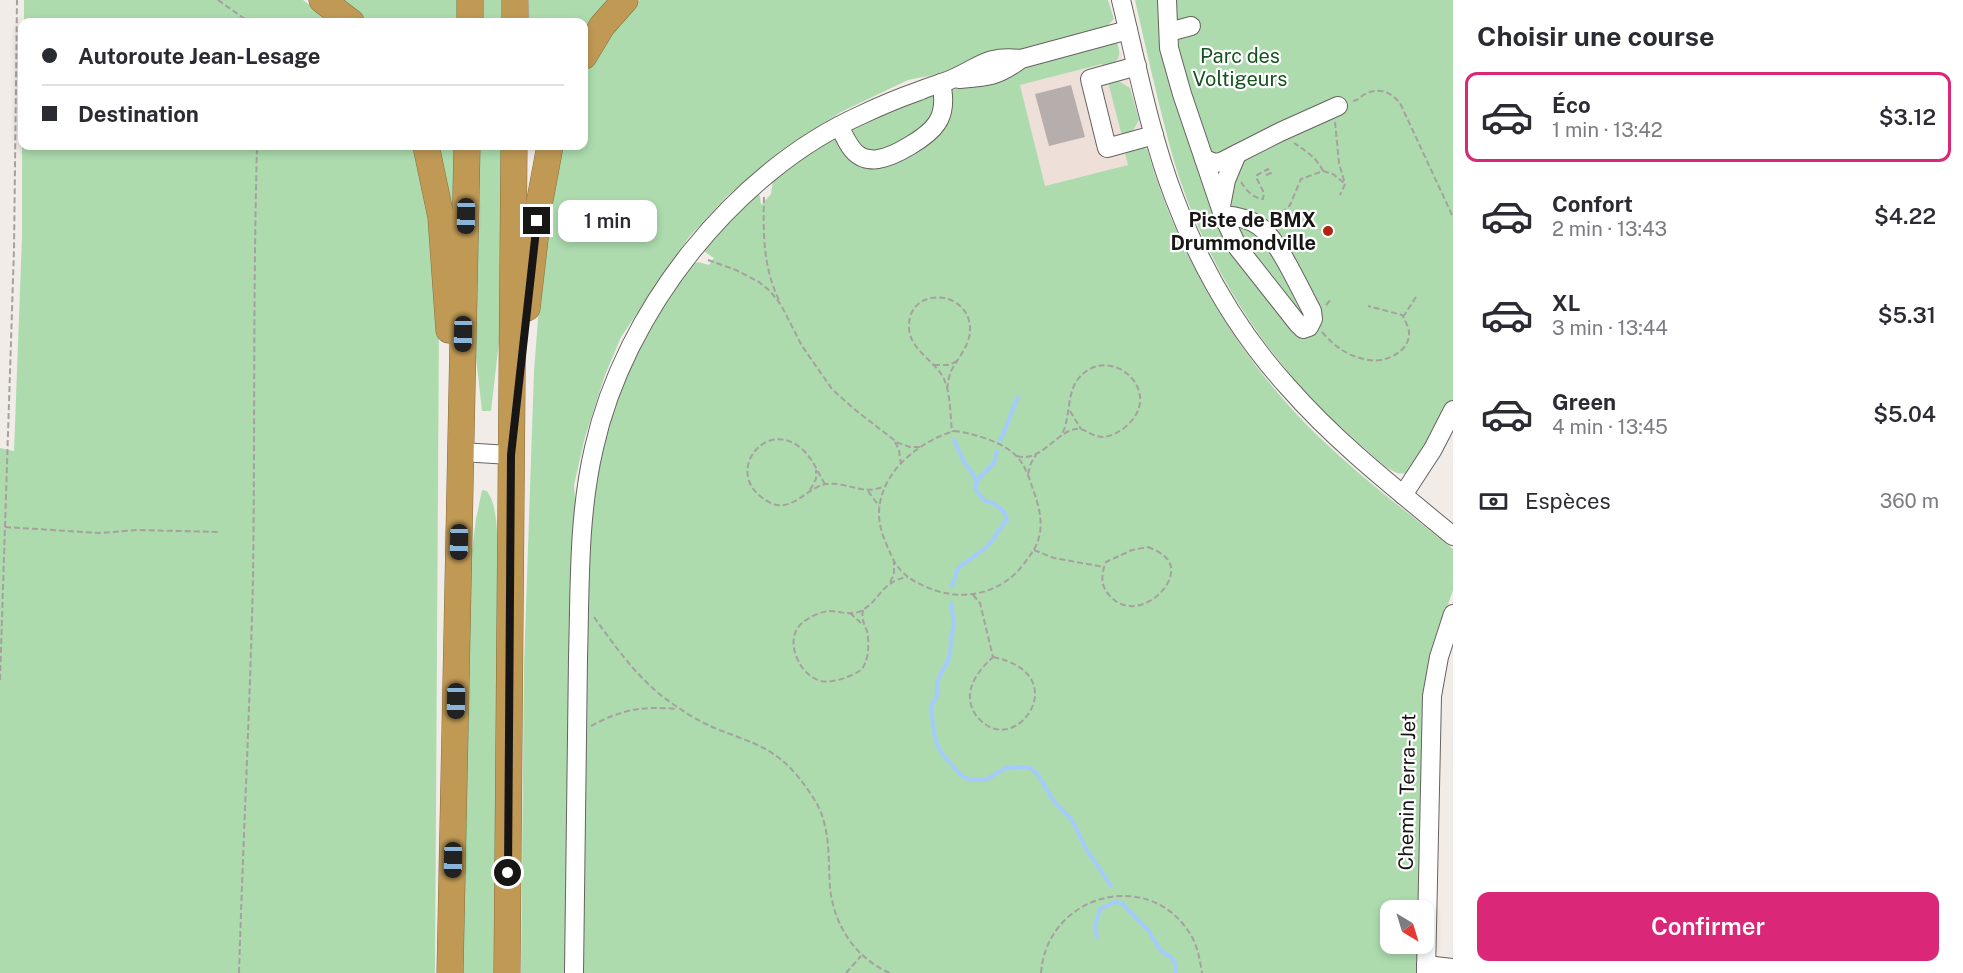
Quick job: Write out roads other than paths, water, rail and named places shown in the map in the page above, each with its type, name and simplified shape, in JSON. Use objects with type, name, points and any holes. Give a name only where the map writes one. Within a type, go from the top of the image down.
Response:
[{"type":"highway","points":[[322,0],[346,18]]},
{"type":"highway","points":[[470,0],[470,18]]},
{"type":"highway","points":[[514,18],[515,0]]},
{"type":"highway","points":[[588,49],[602,26],[625,0]]},
{"type":"highway","points":[[427,150],[441,217],[461,452]]},
{"type":"highway","points":[[450,973],[467,150]]},
{"type":"highway","points":[[507,973],[514,150]]},
{"type":"highway","points":[[511,455],[537,221],[549,150]]},
{"type":"street","points":[[1121,0],[1154,135],[1173,196],[1214,283],[1235,319],[1298,399],[1358,457],[1453,536]]},
{"type":"street","points":[[1167,0],[1169,48],[1172,60],[1222,213],[1238,248],[1298,324],[1306,329],[1313,322],[1312,311],[1263,229],[1251,221],[1222,213]]},
{"type":"street","points":[[1169,32],[1191,26]]},
{"type":"street","points":[[574,973],[583,522],[587,486],[602,415],[628,351],[668,284],[712,227],[742,197],[800,150],[839,126],[883,105],[947,81],[997,75],[1021,59],[1128,30]]},
{"type":"street","points":[[1137,66],[1090,79],[1107,148],[1154,135]]},
{"type":"street","points":[[839,126],[852,149],[859,156],[878,159],[894,153],[921,138],[938,122],[947,81]]},
{"type":"street","points":[[1204,159],[1215,163],[1234,161],[1280,132],[1336,107]]},
{"type":"street","points":[[1222,213],[1223,191],[1234,161]]},
{"type":"street","points":[[689,255],[708,260]]},
{"type":"street","points":[[1403,495],[1433,449],[1453,410]]},
{"type":"street","points":[[461,452],[511,455]]},
{"type":"street","name":"Chemin Terra-Jet","points":[[1426,969],[1432,696],[1439,657],[1453,614]]},
{"type":"street","points":[[1426,969],[1453,968]]},
{"type":"waterway","points":[[1000,440],[1018,397]]},
{"type":"waterway","points":[[954,440],[976,481]]},
{"type":"waterway","points":[[952,586],[958,568],[988,546],[1007,519],[999,507],[985,501],[975,489],[978,479],[994,463],[997,451]]},
{"type":"waterway","points":[[951,603],[954,624],[950,656],[937,682],[937,695],[931,707],[938,747],[962,776],[971,780],[985,780],[1006,768],[1030,767],[1039,776],[1053,800],[1072,820],[1085,847],[1111,886]]},
{"type":"waterway","points":[[1097,937],[1095,926],[1100,909],[1115,902],[1122,903],[1148,930],[1161,951],[1171,957],[1175,963],[1176,973]]},
{"type":"place","name":"Piste de BMX Drummondville","points":[[1328,231]]},
{"type":"park label","name":"Parc des Voltigeurs","points":[[1240,68]]}]
